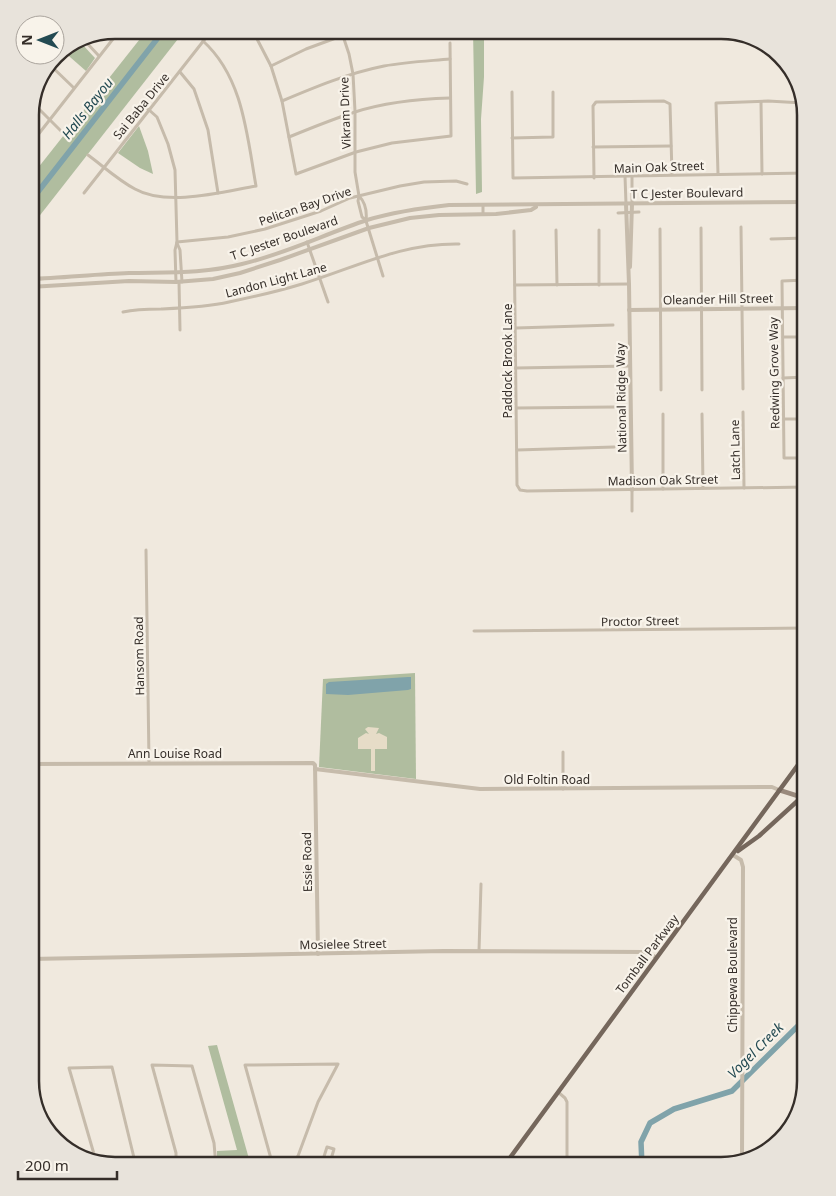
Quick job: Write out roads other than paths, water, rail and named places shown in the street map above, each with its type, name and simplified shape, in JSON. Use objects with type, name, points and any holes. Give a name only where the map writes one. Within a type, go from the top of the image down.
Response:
[{"type":"main road","name":"Tomball Parkway","points":[[511,1157],[797,766]]},
{"type":"main road","points":[[780,790],[797,796]]},
{"type":"main road","points":[[734,854],[759,836],[797,801]]},
{"type":"street","points":[[39,134],[113,39]]},
{"type":"street","points":[[257,39],[271,66],[282,101],[296,174],[356,152],[392,143],[451,136],[450,43]]},
{"type":"street","points":[[271,66],[306,49],[333,39]]},
{"type":"street","name":"Vikram Drive","points":[[345,39],[353,74],[355,172],[359,196],[358,201],[362,216],[369,228],[384,276]]},
{"type":"street","points":[[88,154],[135,190],[151,194],[175,198],[256,186],[244,119],[237,93],[224,66],[213,49],[204,41]]},
{"type":"street","name":"Sai Baba Drive","points":[[84,193],[148,109],[204,41]]},
{"type":"street","points":[[88,44],[99,56]]},
{"type":"street","points":[[282,101],[312,88],[384,66],[450,59]]},
{"type":"street","points":[[54,69],[74,88]]},
{"type":"street","points":[[180,72],[194,89],[208,130],[218,193]]},
{"type":"street","points":[[512,92],[512,138],[553,137],[553,92]]},
{"type":"street","points":[[289,137],[355,112],[412,100],[450,98]]},
{"type":"street","points":[[594,178],[594,103],[668,102],[671,106],[672,174]]},
{"type":"street","points":[[761,102],[762,174]]},
{"type":"street","points":[[718,174],[716,103],[797,104]]},
{"type":"street","points":[[39,109],[65,135]]},
{"type":"street","points":[[148,109],[157,117],[168,144],[174,170],[177,242],[175,250],[176,274],[179,282]]},
{"type":"street","name":"Main Oak Street","points":[[512,138],[513,178],[797,173]]},
{"type":"street","points":[[593,148],[671,146]]},
{"type":"street","name":"National Ridge Way","points":[[625,176],[630,310],[632,511]]},
{"type":"street","name":"National Ridge Way","points":[[629,284],[632,176]]},
{"type":"street","name":"Pelican Bay Drive","points":[[177,242],[228,237],[265,230],[321,211],[345,199],[424,182],[456,181],[467,184]]},
{"type":"street","name":"T C Jester Boulevard","points":[[39,278],[123,273],[181,274],[212,270],[244,264],[366,221],[412,209],[449,205],[538,206],[797,202]]},
{"type":"street","points":[[483,205],[483,214]]},
{"type":"street","name":"T C Jester Boulevard","points":[[39,287],[124,282],[179,282],[230,275],[310,250],[369,228],[410,218],[530,210],[538,206]]},
{"type":"street","name":"T C Jester Boulevard","points":[[618,212],[639,212]]},
{"type":"street","points":[[701,228],[702,390]]},
{"type":"street","points":[[741,228],[743,389]]},
{"type":"street","points":[[660,229],[661,390]]},
{"type":"street","points":[[556,230],[557,285]]},
{"type":"street","points":[[599,230],[599,285]]},
{"type":"street","name":"Paddock Brook Lane","points":[[514,231],[517,485],[520,490]]},
{"type":"street","points":[[771,239],[797,238]]},
{"type":"street","points":[[177,242],[180,250],[181,274],[179,282],[180,330]]},
{"type":"street","points":[[307,242],[328,302]]},
{"type":"street","name":"Landon Light Lane","points":[[123,312],[227,302],[295,286],[377,256],[416,247],[460,244]]},
{"type":"street","name":"Redwing Grove Way","points":[[797,280],[782,281],[784,458],[797,458]]},
{"type":"street","points":[[515,286],[629,284]]},
{"type":"street","name":"Oleander Hill Street","points":[[630,310],[797,308]]},
{"type":"street","points":[[516,328],[613,325]]},
{"type":"street","points":[[783,337],[797,336]]},
{"type":"street","points":[[516,368],[630,366]]},
{"type":"street","points":[[783,378],[797,377]]},
{"type":"street","points":[[516,408],[614,407]]},
{"type":"street","name":"Latch Lane","points":[[743,412],[744,488]]},
{"type":"street","points":[[663,414],[663,489]]},
{"type":"street","points":[[702,414],[703,488]]},
{"type":"street","points":[[784,419],[797,419]]},
{"type":"street","points":[[517,450],[614,447]]},
{"type":"street","name":"Madison Oak Street","points":[[520,490],[797,487]]},
{"type":"street","name":"Hansom Road","points":[[146,550],[149,762]]},
{"type":"street","name":"Proctor Street","points":[[474,631],[797,628]]},
{"type":"street","points":[[562,789],[563,752]]},
{"type":"street","name":"Ann Louise Road","points":[[39,764],[310,761],[315,765],[315,769]]},
{"type":"street","name":"Old Foltin Road","points":[[315,769],[480,789],[766,787],[780,790]]},
{"type":"street","name":"Essie Road","points":[[315,769],[318,954]]},
{"type":"street","name":"Chippewa Boulevard","points":[[734,854],[741,860],[742,867],[742,1155]]},
{"type":"street","points":[[479,951],[481,884]]},
{"type":"street","name":"Mosielee Street","points":[[39,960],[479,951],[644,952],[656,957]]},
{"type":"street","points":[[271,1157],[245,1065],[338,1064],[318,1102],[297,1157]]},
{"type":"street","points":[[176,1157],[152,1065],[192,1066],[214,1143],[215,1157]]},
{"type":"street","points":[[94,1154],[69,1068],[112,1068],[134,1157]]},
{"type":"street","points":[[558,1092],[567,1102],[567,1157]]},
{"type":"street","points":[[324,1157],[327,1147],[334,1149],[332,1157]]},
{"type":"water","points":[[411,677],[411,689],[408,690],[348,695],[326,694],[326,684],[329,682]]},
{"type":"waterway","name":"Halls Bayou","points":[[39,190],[157,39]]},
{"type":"waterway","name":"Vogel Creek","points":[[642,1157],[641,1142],[650,1123],[674,1109],[732,1091],[797,1027]]}]
